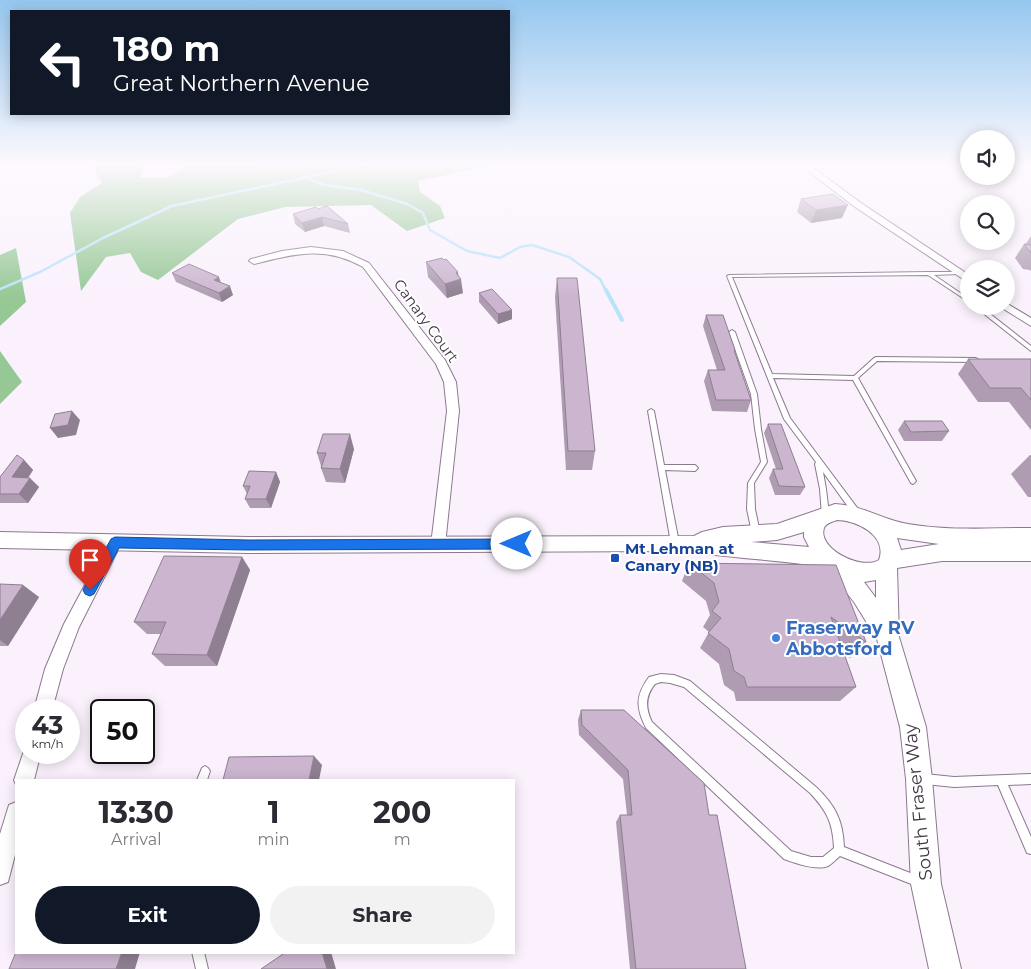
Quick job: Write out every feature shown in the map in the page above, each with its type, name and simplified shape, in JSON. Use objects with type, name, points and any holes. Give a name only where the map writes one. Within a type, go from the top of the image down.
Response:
[{"type":"main road","points":[[679,543],[723,536],[777,532],[841,512],[865,518],[894,530],[926,534],[1031,536]]},
{"type":"main road","points":[[821,517],[814,528],[814,538],[818,548],[830,559],[852,571],[866,573],[878,571],[888,563],[908,555],[938,551],[1031,552]]},
{"type":"main road","points":[[865,518],[881,530],[888,539],[892,549],[888,563]]},
{"type":"main road","points":[[0,540],[248,545],[679,543],[728,549],[785,552],[830,559]]},
{"type":"main road","name":"South Fraser Way","points":[[830,559],[862,595],[888,637]]},
{"type":"main road","name":"South Fraser Way","points":[[888,563],[888,637],[913,728],[919,779],[926,884],[944,969]]},
{"type":"street","points":[[864,209],[959,273]]},
{"type":"street","name":"Canary Court","points":[[254,261],[276,254],[308,250],[335,252],[355,258],[366,265],[441,362],[450,382],[453,411],[438,545]]},
{"type":"street","points":[[1015,312],[1031,323]]},
{"type":"street","points":[[46,699],[54,670],[72,624],[115,542]]},
{"type":"street","points":[[24,779],[29,764]]},
{"type":"street","points":[[7,864],[15,818]]},
{"type":"lane","points":[[927,273],[960,296]]},
{"type":"lane","points":[[865,518],[818,462],[787,419],[729,276],[959,273]]},
{"type":"lane","points":[[988,315],[1031,349]]},
{"type":"lane","points":[[732,332],[754,394],[764,462],[751,483],[751,509],[756,534]]},
{"type":"lane","points":[[770,376],[855,378],[876,359],[982,360]]},
{"type":"lane","points":[[855,378],[913,481]]},
{"type":"lane","points":[[651,411],[679,543]]},
{"type":"lane","points":[[818,462],[823,489],[821,517]]},
{"type":"lane","points":[[662,467],[695,468]]},
{"type":"lane","points":[[663,677],[687,684],[813,790],[831,810],[838,829],[838,850],[833,857],[825,862],[812,862],[788,855],[776,845],[649,725],[641,705],[644,691],[652,680],[663,677]]},
{"type":"lane","points":[[919,779],[954,782],[1031,780]]},
{"type":"lane","points":[[1001,781],[1031,849]]},
{"type":"lane","points":[[838,850],[926,884]]},
{"type":"lane","points":[[198,954],[202,969]]},
{"type":"green space","points":[[72,209],[276,209],[238,219],[158,280],[141,272],[130,253],[106,257],[81,291],[70,213]]},
{"type":"green space","points":[[377,209],[441,209],[445,218],[407,231]]},
{"type":"green space","points":[[16,248],[26,302],[0,326],[0,255]]},
{"type":"green space","points":[[0,351],[22,382],[0,404]]},
{"type":"building","points":[[309,209],[331,209],[348,224],[322,217],[302,223],[293,214]]},
{"type":"building","points":[[1024,244],[1031,245],[1031,253]]},
{"type":"building","points":[[442,258],[446,259],[458,272],[456,273],[461,279],[445,284],[426,262]]},
{"type":"building","points":[[189,264],[219,277],[214,280],[230,286],[219,293],[172,273]]},
{"type":"building","points":[[557,278],[577,278],[595,451],[568,451]]},
{"type":"building","points":[[492,289],[512,310],[498,314],[479,293]]},
{"type":"building","points":[[706,315],[723,315],[751,400],[716,400],[708,370],[725,370]]},
{"type":"building","points":[[968,359],[1031,359],[1031,400],[1021,388],[990,388]]},
{"type":"building","points":[[72,411],[68,425],[50,428],[55,414]]},
{"type":"building","points":[[904,421],[942,421],[949,431],[911,432]]},
{"type":"building","points":[[768,424],[781,424],[805,487],[779,486],[773,469],[783,469]]},
{"type":"building","points":[[323,434],[350,434],[340,469],[321,468],[326,453],[317,453]]},
{"type":"building","points":[[17,455],[24,460],[12,477],[30,478],[19,494],[0,494],[0,477]]},
{"type":"building","points":[[249,471],[276,472],[266,499],[245,499],[250,486],[243,486]]},
{"type":"building","points":[[164,556],[242,557],[207,655],[152,654],[166,622],[134,622]]},
{"type":"building","name":"Fraserway RV Abbotsford","points":[[689,563],[836,565],[866,642],[831,617],[856,687],[747,687],[744,677],[734,671],[729,649],[708,633],[721,618],[712,611],[719,602],[714,583]]},
{"type":"building","points":[[0,584],[23,585],[0,620]]},
{"type":"building","points":[[581,710],[624,710],[704,783],[709,815],[717,815],[746,969],[636,969],[620,815],[632,815],[628,770],[582,725]]},
{"type":"building","points":[[314,756],[309,779],[223,779],[229,757]]},
{"type":"building","points":[[15,954],[121,954],[116,969],[9,969]]},
{"type":"building","points":[[283,954],[323,954],[327,969],[261,969]]},
{"type":"waterway","points":[[0,289],[40,272],[103,238],[165,209]]},
{"type":"waterway","points":[[416,209],[423,213],[430,230],[467,251],[500,258],[520,247],[532,245],[569,257],[600,279],[606,291]]},
{"type":"waterway","points":[[606,290],[622,320]]},
{"type":"place","name":"Mt Lehman at Canary (NB)","points":[[615,558]]},
{"type":"place","name":"Fraserway RV Abbotsford","points":[[776,638]]},
{"type":"route","points":[[90,590],[115,542],[248,545],[517,544]]}]
